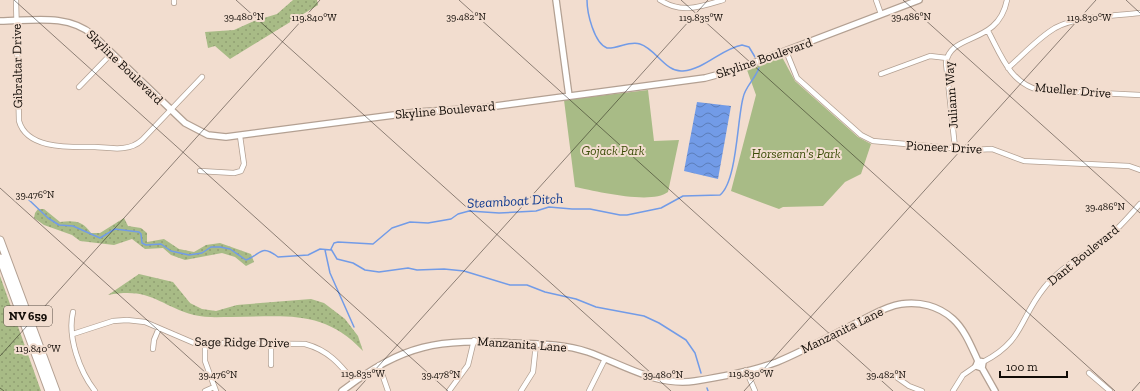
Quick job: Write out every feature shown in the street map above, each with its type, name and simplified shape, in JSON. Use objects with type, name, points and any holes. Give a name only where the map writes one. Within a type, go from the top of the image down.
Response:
[{"type":"main road","name":"NV 659","points":[[0,240],[56,391]]},
{"type":"main road","name":"NV 659","points":[[0,258],[49,391]]},
{"type":"street","name":"Gibraltar Drive","points":[[16,0],[18,117],[24,131],[43,142],[60,147],[129,147],[138,143],[170,110]]},
{"type":"street","points":[[556,0],[569,96]]},
{"type":"street","points":[[660,0],[668,5],[685,9],[700,7],[723,0]]},
{"type":"street","points":[[876,0],[881,14]]},
{"type":"street","name":"Skyline Boulevard","points":[[0,21],[56,20],[75,23],[87,30],[185,124],[199,132],[216,136],[240,136],[417,112],[470,109],[715,76],[786,51],[919,0]]},
{"type":"street","name":"Juliann Way","points":[[955,148],[947,58],[950,52],[957,45],[988,32],[1002,15],[1007,0]]},
{"type":"street","points":[[1008,68],[1048,33],[1062,25],[1077,21],[1140,13]]},
{"type":"street","name":"Mueller Drive","points":[[988,32],[1008,68],[1020,82],[1039,90],[1140,95]]},
{"type":"street","name":"Pioneer Drive","points":[[786,51],[797,78],[867,138],[879,143],[997,150],[1024,161],[1129,166],[1140,170]]},
{"type":"street","points":[[79,87],[112,53]]},
{"type":"street","points":[[881,74],[930,56],[947,58]]},
{"type":"street","points":[[170,110],[202,77]]},
{"type":"street","points":[[200,171],[234,173],[241,171],[244,164],[240,136]]},
{"type":"street","name":"Dant Boulevard","points":[[953,391],[961,377],[998,354],[1013,340],[1038,296],[1053,278],[1109,236],[1140,204]]},
{"type":"street","name":"Manzanita Lane","points":[[342,391],[379,365],[399,354],[443,342],[474,340],[568,347],[605,359],[653,378],[672,382],[693,381],[777,362],[887,308],[908,303],[934,307],[953,319],[963,331],[995,391]]},
{"type":"street","points":[[73,312],[74,347],[83,372],[95,391]]},
{"type":"street","name":"Sage Ridge Drive","points":[[73,334],[122,320],[139,321],[187,340],[205,344],[298,343],[322,350],[335,359],[354,382]]},
{"type":"street","points":[[153,349],[154,340],[159,328]]},
{"type":"street","points":[[449,390],[468,365],[474,340]]},
{"type":"street","points":[[205,344],[206,361],[215,389],[205,391]]},
{"type":"street","points":[[271,344],[271,365]]},
{"type":"street","points":[[521,391],[533,372],[536,344]]},
{"type":"street","points":[[589,391],[605,359]]},
{"type":"street","points":[[379,365],[388,391]]},
{"type":"street","points":[[746,370],[755,391]]},
{"type":"street","points":[[1089,373],[1110,391]]},
{"type":"street","points":[[892,374],[909,386],[922,391]]},
{"type":"green space","points":[[293,0],[317,0],[318,5],[230,59],[215,46],[208,48],[205,32],[234,30],[254,21],[277,14]]},
{"type":"green space","name":"Horseman's Park","points":[[782,57],[795,81],[858,137],[871,144],[861,174],[845,182],[823,206],[783,207],[779,209],[731,191],[756,95],[747,70]]},
{"type":"green space","name":"Gojack Park","points":[[648,90],[654,141],[679,140],[668,192],[660,196],[637,197],[609,194],[575,187],[564,100]]},
{"type":"green space","points":[[38,209],[44,209],[60,222],[78,222],[85,226],[91,233],[100,233],[124,218],[128,226],[141,228],[147,233],[147,242],[164,239],[179,249],[194,252],[206,245],[220,243],[251,254],[254,262],[246,266],[235,257],[222,253],[185,260],[171,255],[163,248],[145,249],[132,239],[114,245],[80,241],[72,235],[44,225],[34,218]]},
{"type":"green space","points":[[139,274],[173,282],[190,303],[202,309],[216,311],[237,305],[311,299],[324,303],[345,319],[358,336],[363,351],[348,337],[317,321],[285,316],[203,317],[182,311],[145,295],[123,293],[108,295]]},
{"type":"green space","points":[[0,276],[41,391],[0,391]]},
{"type":"water","points":[[697,102],[731,106],[718,179],[684,171]]},
{"type":"waterway","name":"Steamboat Ditch","points":[[587,0],[588,12],[592,27],[598,40],[607,48],[632,43],[640,44],[651,51],[666,65],[677,71],[699,67],[727,50],[742,45],[749,47],[755,57]]},
{"type":"waterway","name":"Steamboat Ditch","points":[[701,373],[695,353],[686,340],[659,323],[644,316],[596,307],[576,299],[545,292],[527,285],[510,285],[464,271],[444,269],[417,270],[408,268],[379,272],[365,270],[353,263],[337,259],[331,249],[334,243],[338,242],[373,244],[392,228],[410,222],[428,223],[451,219],[458,214],[469,211],[499,213],[536,211],[549,207],[590,209],[627,215],[661,208],[683,196],[720,195],[726,188],[730,177],[736,150],[744,94],[759,68]]},
{"type":"waterway","points":[[28,199],[48,218],[59,225],[73,226],[100,238],[115,229],[139,232],[141,234],[142,243],[146,245],[161,244],[171,251],[189,255],[202,253],[211,247],[230,249],[246,260],[264,250],[278,257],[308,255],[320,249],[331,250]]},
{"type":"waterway","points":[[325,250],[330,273],[354,327]]}]
